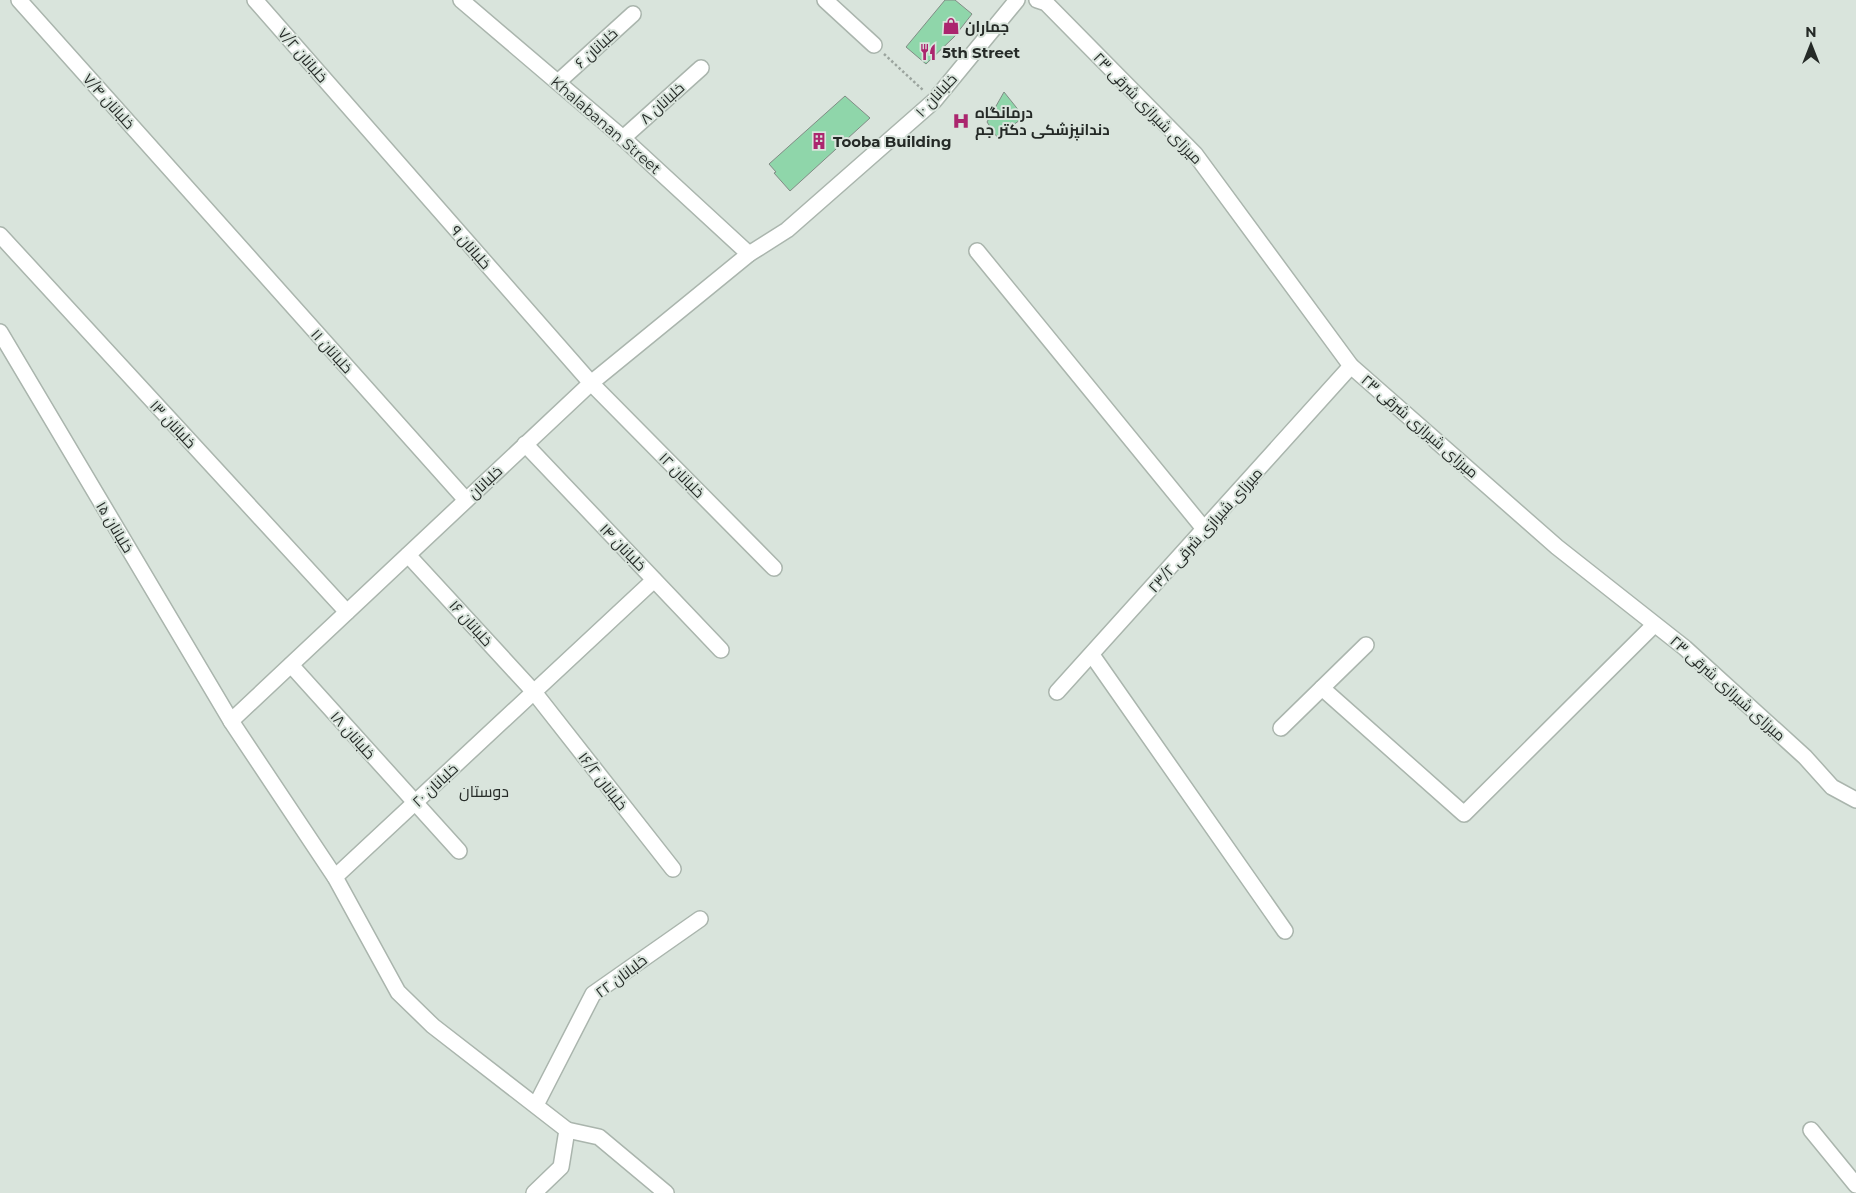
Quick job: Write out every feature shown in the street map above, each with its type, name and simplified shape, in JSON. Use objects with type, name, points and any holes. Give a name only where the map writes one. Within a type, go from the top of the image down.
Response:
[{"type":"street","name":"۷/۴ خلبانان","points":[[19,0],[199,202]]},
{"type":"street","name":"۷/۲ خلبانان","points":[[255,0],[352,110]]},
{"type":"street","name":"Khalabanan Street","points":[[461,0],[623,138],[749,254]]},
{"type":"street","points":[[826,0],[874,45]]},
{"type":"street","name":"۱۰ خلبانان","points":[[749,254],[787,230],[934,101],[1017,0]]},
{"type":"street","name":"۲۳ میرزای شیرازی شرقی","points":[[1038,0],[1046,3],[1195,154],[1351,366],[1557,547],[1636,607],[1654,625],[1685,648],[1791,744],[1832,787],[1856,800]]},
{"type":"street","name":"۶ خلبانان","points":[[558,82],[633,14]]},
{"type":"street","name":"۸ خلبانان","points":[[623,138],[701,68]]},
{"type":"street","name":"۹ خلبانان","points":[[352,110],[591,383]]},
{"type":"street","name":"۱۱ خلبانان","points":[[199,202],[466,500]]},
{"type":"street","name":"۱۳ خلبانان","points":[[0,235],[347,612]]},
{"type":"street","points":[[977,251],[1205,530]]},
{"type":"street","name":"خلبانان","points":[[231,721],[591,383],[749,254]]},
{"type":"street","name":"۱۵ خلبانان","points":[[0,332],[231,721],[335,877],[398,992],[433,1026],[567,1130]]},
{"type":"street","name":"۲۳/۲ میرزای شیرازی شرقی","points":[[1057,692],[1351,366]]},
{"type":"street","name":"۱۲ خلبانان","points":[[591,383],[774,568]]},
{"type":"street","name":"۱۴ خلبانان","points":[[526,444],[721,650]]},
{"type":"street","name":"۱۶ خلبانان","points":[[408,555],[534,692]]},
{"type":"street","name":"۲۰ خلبانان","points":[[335,877],[654,580]]},
{"type":"street","points":[[1322,688],[1464,814],[1654,625]]},
{"type":"street","points":[[1281,728],[1366,645]]},
{"type":"street","points":[[1092,655],[1285,931]]},
{"type":"street","name":"۱۸ خلبانان","points":[[291,665],[459,852]]},
{"type":"street","name":"۱۶/۲ خلبانان","points":[[534,692],[673,869]]},
{"type":"street","name":"۲۲ خلبانان","points":[[536,1105],[594,994],[700,919]]},
{"type":"street","points":[[534,1193],[561,1167],[567,1130],[599,1137],[666,1193]]},
{"type":"street","points":[[1812,1130],[1856,1185]]},
{"type":"path","points":[[874,45],[934,101]]},
{"type":"building","points":[[945,0],[955,0],[972,14],[954,37],[926,64],[906,47]]},
{"type":"building","points":[[1004,92],[1024,117],[997,137],[987,122]]},
{"type":"building","name":"Tooba Building","points":[[845,96],[870,118],[790,191],[774,173],[776,172],[769,164]]},
{"type":"place","name":"جماران","points":[[951,26]]},
{"type":"place","name":"5th Street","points":[[928,52]]},
{"type":"place","name":"درمانگاه دندانپزشکی دکتر جم","points":[[961,121]]},
{"type":"place","name":"Tooba Building","points":[[819,141]]},
{"type":"district","name":"دوستان","points":[[484,791]]}]
